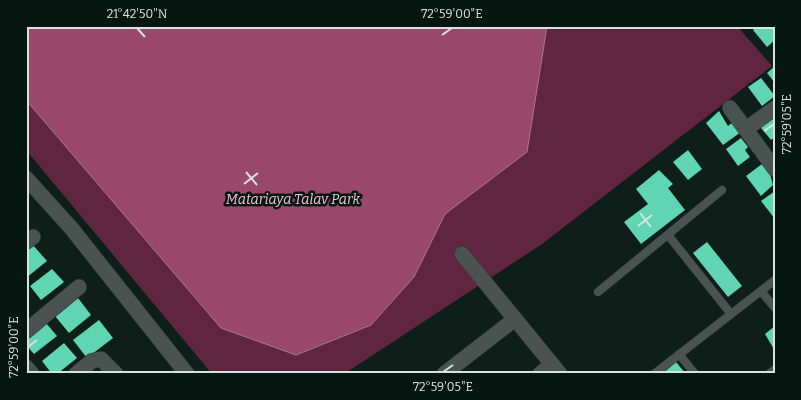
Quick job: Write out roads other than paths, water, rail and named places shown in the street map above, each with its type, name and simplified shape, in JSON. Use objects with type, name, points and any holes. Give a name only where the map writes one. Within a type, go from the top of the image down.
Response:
[{"type":"street","points":[[730,108],[775,169]]},
{"type":"street","points":[[746,129],[775,108]]},
{"type":"street","points":[[26,178],[72,229],[187,374]]},
{"type":"street","points":[[462,254],[556,369],[540,374]]},
{"type":"street","points":[[26,331],[79,288]]},
{"type":"street","points":[[444,374],[515,319]]},
{"type":"street","points":[[76,374],[92,361],[101,359],[116,374]]},
{"type":"street","points":[[26,367],[32,374]]},
{"type":"lane","points":[[598,292],[722,190]]},
{"type":"lane","points":[[668,235],[731,314]]},
{"type":"lane","points":[[654,374],[775,280]]},
{"type":"lane","points":[[761,291],[775,308]]},
{"type":"lane","points":[[679,354],[694,374]]},
{"type":"lane","points":[[769,374],[775,370]]},
{"type":"park label","name":"Matariaya Talav Park","points":[[293,199]]}]
